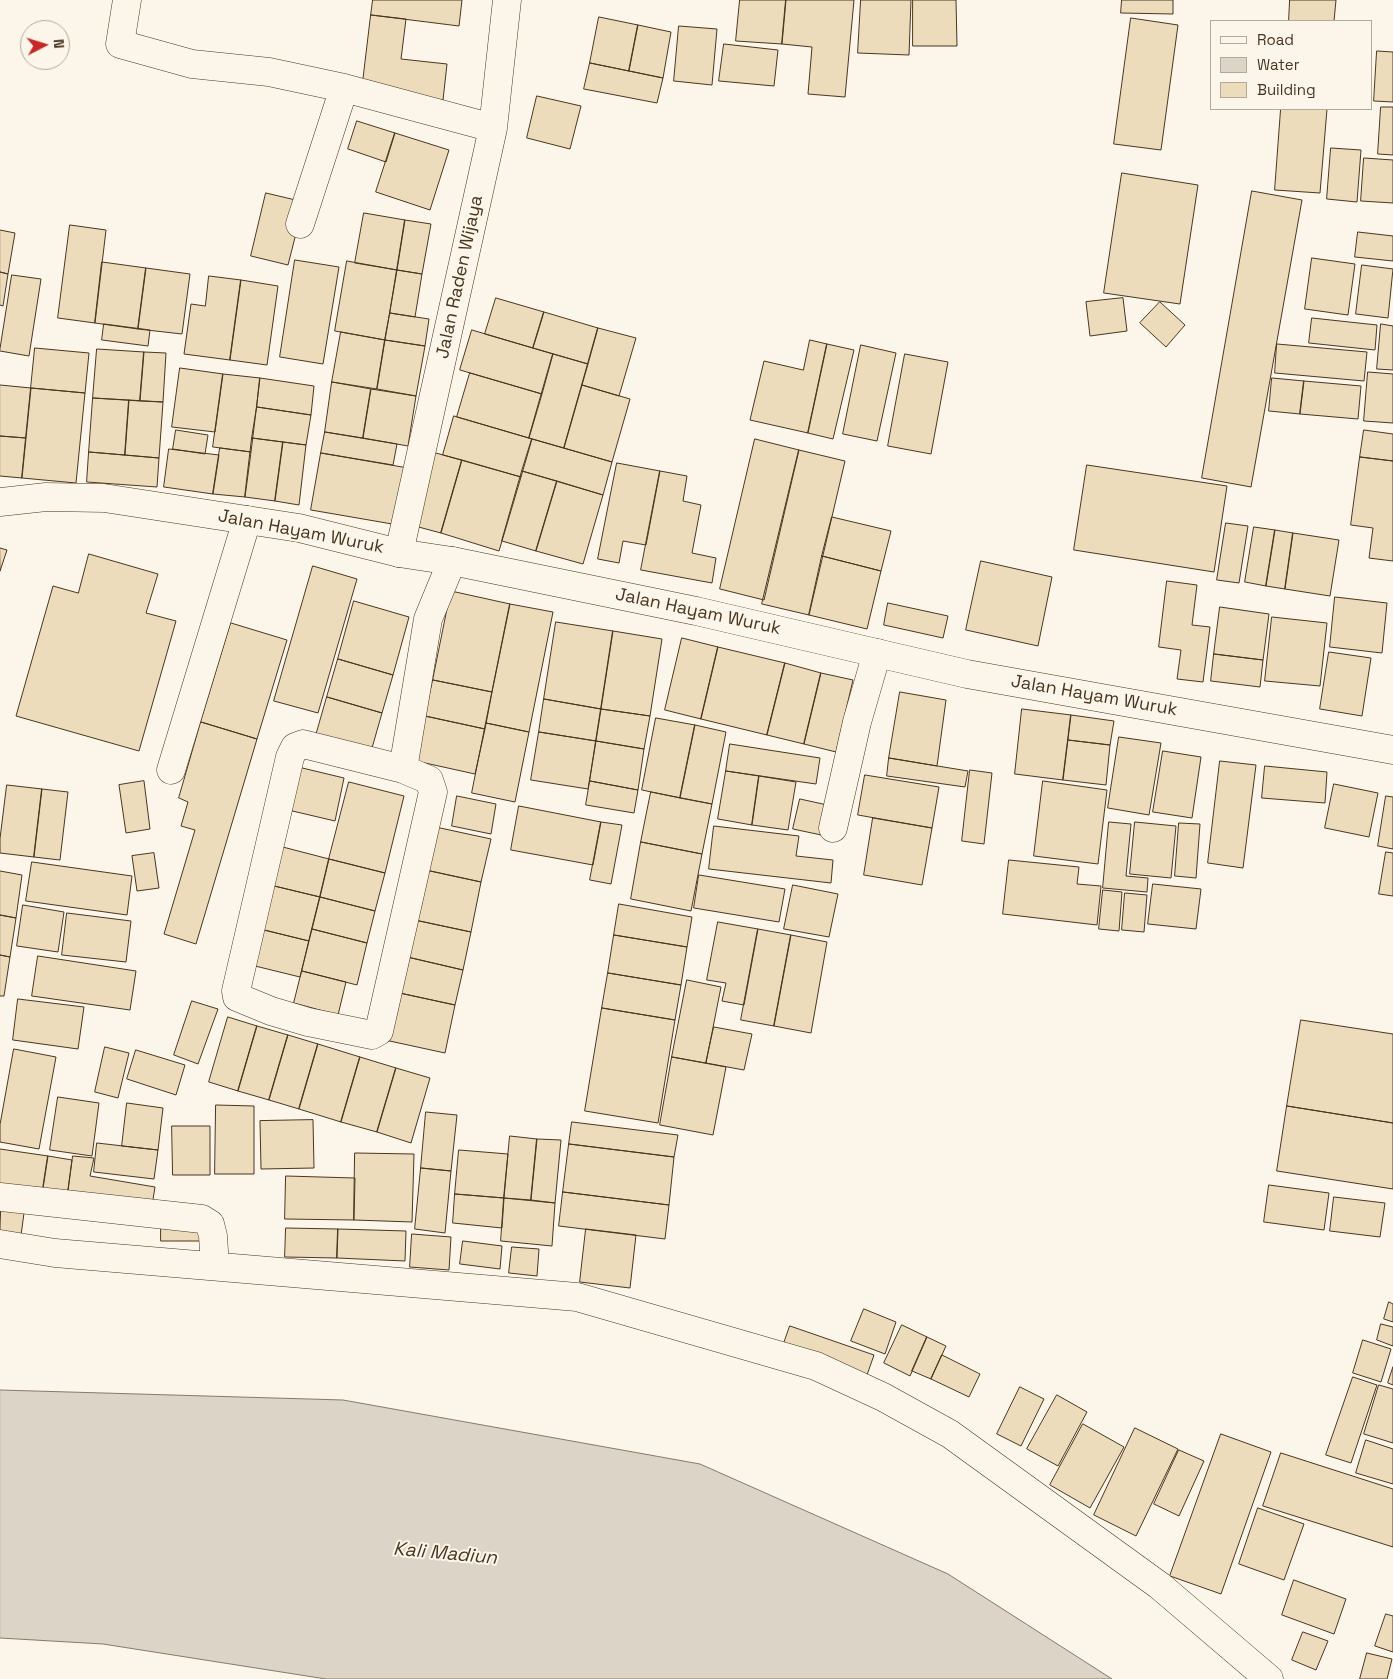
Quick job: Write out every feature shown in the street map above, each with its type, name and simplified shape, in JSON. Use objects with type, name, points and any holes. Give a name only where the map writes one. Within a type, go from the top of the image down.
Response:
[{"type":"street","points":[[127,0],[120,44],[192,64],[269,72],[344,88],[493,128]]},
{"type":"street","name":"Jalan Raden Wijaya","points":[[399,553],[493,128],[507,0]]},
{"type":"street","points":[[300,224],[344,88]]},
{"type":"street","name":"Jalan Hayam Wuruk","points":[[0,502],[46,498],[104,498],[299,528],[399,553],[452,561],[696,611],[966,674],[1393,750]]},
{"type":"street","points":[[171,770],[247,520]]},
{"type":"street","points":[[402,769],[428,619],[452,561]]},
{"type":"street","points":[[833,828],[857,722],[877,653]]},
{"type":"street","points":[[303,744],[402,769],[429,780],[433,792],[380,1031],[372,1035],[366,1035],[308,1022],[271,1011],[237,997],[236,991],[255,905],[290,757],[295,747],[303,744]]},
{"type":"street","points":[[0,1197],[202,1219],[210,1224],[214,1236],[215,1266]]},
{"type":"street","points":[[0,1244],[55,1253],[577,1297],[816,1366],[883,1397],[950,1434],[1160,1586],[1269,1679]]},
{"type":"water","name":"Kali Madiun","points":[[0,1390],[343,1400],[700,1464],[948,1574],[1112,1679],[326,1679],[103,1644],[0,1638]]},
{"type":"building","points":[[373,0],[462,0],[459,26],[371,15]]},
{"type":"building","points":[[740,0],[786,0],[782,44],[736,41]]},
{"type":"building","points":[[786,0],[854,0],[845,97],[808,94],[812,47],[782,44]]},
{"type":"building","points":[[861,0],[911,0],[909,55],[858,53]]},
{"type":"building","points":[[913,0],[956,0],[957,46],[913,46]]},
{"type":"building","points":[[1122,0],[1173,0],[1173,14],[1121,13]]},
{"type":"building","points":[[1290,0],[1336,0],[1334,20],[1289,20]]},
{"type":"building","points":[[371,15],[406,19],[401,59],[447,64],[443,100],[362,90]]},
{"type":"building","points":[[599,17],[638,25],[629,71],[590,63]]},
{"type":"building","points":[[1131,18],[1178,25],[1161,150],[1114,144]]},
{"type":"building","points":[[638,25],[671,32],[663,78],[629,71]]},
{"type":"building","points":[[679,26],[717,29],[712,85],[674,81]]},
{"type":"building","points":[[724,44],[778,50],[774,86],[719,81]]},
{"type":"building","points":[[1377,51],[1393,52],[1393,102],[1374,101]]},
{"type":"building","points":[[590,63],[663,78],[657,103],[584,89]]},
{"type":"building","points":[[537,96],[581,106],[570,149],[527,138]]},
{"type":"building","points":[[1381,107],[1393,107],[1393,155],[1378,154]]},
{"type":"building","points":[[1281,110],[1327,110],[1320,193],[1275,190]]},
{"type":"building","points":[[357,121],[395,133],[386,162],[348,149]]},
{"type":"building","points":[[395,133],[449,150],[430,210],[376,192]]},
{"type":"building","points":[[1331,148],[1361,150],[1357,202],[1327,199]]},
{"type":"building","points":[[1364,158],[1393,160],[1393,203],[1361,201]]},
{"type":"building","points":[[1122,173],[1198,185],[1180,304],[1104,293]]},
{"type":"building","points":[[1252,191],[1302,200],[1251,487],[1202,478]]},
{"type":"building","points":[[266,193],[304,202],[288,265],[251,256]]},
{"type":"building","points":[[364,213],[405,220],[397,270],[355,263]]},
{"type":"building","points":[[405,220],[431,224],[422,274],[397,270]]},
{"type":"building","points":[[70,225],[106,230],[95,323],[58,318]]},
{"type":"building","points":[[0,230],[15,233],[8,274],[0,272]]},
{"type":"building","points":[[1358,232],[1393,236],[1393,261],[1355,257]]},
{"type":"building","points":[[1312,258],[1355,264],[1348,315],[1305,309]]},
{"type":"building","points":[[295,260],[339,267],[323,364],[280,357]]},
{"type":"building","points":[[347,261],[397,270],[385,340],[335,331]]},
{"type":"building","points":[[102,262],[146,268],[138,329],[95,323]]},
{"type":"building","points":[[1362,265],[1393,269],[1388,318],[1356,314]]},
{"type":"building","points":[[146,268],[190,274],[182,334],[138,329]]},
{"type":"building","points":[[397,270],[422,274],[415,317],[390,313]]},
{"type":"building","points":[[0,272],[8,274],[3,306],[0,305]]},
{"type":"building","points":[[12,275],[41,279],[29,356],[0,351]]},
{"type":"building","points":[[209,276],[241,280],[230,360],[184,354],[191,304],[205,306]]},
{"type":"building","points":[[241,280],[278,286],[267,365],[230,360]]},
{"type":"building","points":[[496,298],[544,312],[533,348],[485,334]]},
{"type":"building","points":[[1123,298],[1127,331],[1090,336],[1086,302]]},
{"type":"building","points":[[1160,302],[1185,325],[1166,347],[1140,323]]},
{"type":"building","points":[[544,312],[598,328],[588,364],[533,348]]},
{"type":"building","points":[[390,313],[429,319],[425,346],[385,340]]},
{"type":"building","points":[[1312,318],[1377,325],[1375,350],[1309,343]]},
{"type":"building","points":[[104,324],[150,330],[148,346],[102,340]]},
{"type":"building","points":[[1381,324],[1393,326],[1393,370],[1377,369]]},
{"type":"building","points":[[598,328],[636,338],[619,396],[582,385]]},
{"type":"building","points":[[472,330],[553,354],[542,394],[460,370]]},
{"type":"building","points":[[341,332],[385,340],[377,389],[332,382]]},
{"type":"building","points":[[385,340],[425,346],[416,396],[377,389]]},
{"type":"building","points":[[810,340],[827,344],[808,433],[750,420],[764,361],[803,370]]},
{"type":"building","points":[[827,344],[854,350],[833,439],[808,433]]},
{"type":"building","points":[[1277,344],[1367,352],[1364,381],[1275,373]]},
{"type":"building","points":[[861,345],[896,353],[877,441],[843,434]]},
{"type":"building","points":[[35,348],[89,353],[85,393],[31,388]]},
{"type":"building","points":[[97,349],[144,352],[140,401],[93,398]]},
{"type":"building","points":[[144,352],[166,353],[163,402],[140,401]]},
{"type":"building","points":[[553,354],[588,364],[564,448],[529,438]]},
{"type":"building","points":[[905,354],[948,362],[931,454],[888,446]]},
{"type":"building","points":[[180,368],[223,374],[215,432],[172,427]]},
{"type":"building","points":[[1368,372],[1393,374],[1393,423],[1364,421]]},
{"type":"building","points":[[470,373],[542,394],[529,438],[457,417]]},
{"type":"building","points":[[223,374],[260,378],[251,452],[213,447]]},
{"type":"building","points":[[260,378],[314,386],[311,415],[257,407]]},
{"type":"building","points":[[1272,378],[1304,381],[1300,414],[1269,411]]},
{"type":"building","points":[[1304,381],[1361,386],[1358,419],[1300,414]]},
{"type":"building","points":[[332,382],[371,389],[363,438],[325,432]]},
{"type":"building","points":[[0,385],[31,388],[26,438],[0,436]]},
{"type":"building","points":[[582,385],[630,399],[612,462],[564,448]]},
{"type":"building","points":[[31,388],[85,393],[76,483],[22,478]]},
{"type":"building","points":[[371,389],[416,396],[408,446],[363,438]]},
{"type":"building","points":[[93,398],[129,400],[125,455],[89,452]]},
{"type":"building","points":[[129,400],[163,402],[159,458],[125,455]]},
{"type":"building","points":[[257,407],[311,415],[306,445],[252,438]]},
{"type":"building","points":[[454,416],[532,439],[521,477],[443,455]]},
{"type":"building","points":[[176,430],[208,435],[205,454],[173,449]]},
{"type":"building","points":[[1364,430],[1393,434],[1393,461],[1360,457]]},
{"type":"building","points":[[325,432],[397,444],[393,465],[321,453]]},
{"type":"building","points":[[0,436],[26,438],[22,478],[0,476]]},
{"type":"building","points":[[252,438],[283,442],[275,501],[245,497]]},
{"type":"building","points":[[532,439],[612,462],[603,495],[522,471]]},
{"type":"building","points":[[755,439],[799,450],[764,600],[720,589]]},
{"type":"building","points":[[283,442],[306,445],[299,505],[275,501]]},
{"type":"building","points":[[220,448],[251,452],[245,497],[213,494]]},
{"type":"building","points":[[169,449],[219,455],[213,494],[164,487]]},
{"type":"building","points":[[799,450],[845,461],[809,615],[762,604]]},
{"type":"building","points":[[89,452],[159,458],[157,487],[87,482]]},
{"type":"building","points":[[432,452],[462,460],[441,533],[411,525]]},
{"type":"building","points":[[321,453],[408,468],[398,525],[311,510]]},
{"type":"building","points":[[1360,457],[1393,461],[1393,561],[1369,558],[1373,528],[1351,525]]},
{"type":"building","points":[[462,460],[521,477],[499,551],[441,533]]},
{"type":"building","points":[[617,463],[660,471],[646,545],[623,541],[619,563],[598,559]]},
{"type":"building","points":[[1087,465],[1227,486],[1214,572],[1074,550]]},
{"type":"building","points":[[522,471],[557,481],[536,551],[502,541]]},
{"type":"building","points":[[660,471],[687,476],[683,501],[701,505],[692,553],[716,558],[712,583],[641,570]]},
{"type":"building","points":[[557,481],[603,495],[583,564],[536,551]]},
{"type":"building","points":[[832,517],[891,531],[881,571],[822,556]]},
{"type":"building","points":[[1226,523],[1248,526],[1239,583],[1217,580]]},
{"type":"building","points":[[1254,527],[1275,530],[1266,586],[1245,582]]},
{"type":"building","points":[[1275,530],[1293,533],[1285,589],[1266,586]]},
{"type":"building","points":[[1293,533],[1339,540],[1330,596],[1285,589]]},
{"type":"building","points":[[0,548],[7,550],[0,571]]},
{"type":"building","points":[[89,554],[158,574],[146,613],[176,621],[139,751],[16,716],[53,586],[78,593]]},
{"type":"building","points":[[822,556],[881,571],[867,629],[809,615]]},
{"type":"building","points":[[981,561],[1052,577],[1038,646],[966,630]]},
{"type":"building","points":[[313,566],[357,579],[318,713],[274,701]]},
{"type":"building","points":[[1167,581],[1197,585],[1192,625],[1210,627],[1203,682],[1177,679],[1181,650],[1159,647]]},
{"type":"building","points":[[451,591],[510,604],[492,692],[433,680]]},
{"type":"building","points":[[1335,597],[1387,603],[1382,653],[1330,647]]},
{"type":"building","points":[[354,601],[409,617],[393,675],[338,659]]},
{"type":"building","points":[[888,603],[948,616],[943,638],[884,625]]},
{"type":"building","points":[[510,604],[553,612],[529,732],[486,723]]},
{"type":"building","points":[[1220,607],[1269,614],[1263,660],[1214,654]]},
{"type":"building","points":[[1272,617],[1327,623],[1320,686],[1265,681]]},
{"type":"building","points":[[556,622],[613,631],[601,709],[544,699]]},
{"type":"building","points":[[231,623],[287,640],[257,739],[201,722]]},
{"type":"building","points":[[613,631],[662,639],[650,716],[601,709]]},
{"type":"building","points":[[682,638],[718,647],[701,719],[665,710]]},
{"type":"building","points":[[718,647],[785,663],[767,735],[701,719]]},
{"type":"building","points":[[1329,652],[1371,658],[1362,716],[1320,709]]},
{"type":"building","points":[[1214,654],[1263,660],[1260,687],[1211,681]]},
{"type":"building","points":[[338,659],[393,675],[382,713],[327,697]]},
{"type":"building","points":[[785,663],[821,673],[804,744],[767,735]]},
{"type":"building","points":[[821,673],[853,680],[836,752],[804,744]]},
{"type":"building","points":[[433,680],[492,692],[485,729],[425,716]]},
{"type":"building","points":[[900,692],[946,700],[937,766],[889,758]]},
{"type":"building","points":[[327,697],[382,713],[370,755],[315,739]]},
{"type":"building","points":[[544,699],[601,709],[596,741],[539,732]]},
{"type":"building","points":[[601,709],[650,716],[644,749],[596,741]]},
{"type":"building","points":[[1022,709],[1071,715],[1063,780],[1015,774]]},
{"type":"building","points":[[1071,715],[1114,721],[1110,745],[1068,740]]},
{"type":"building","points":[[425,716],[485,729],[475,774],[416,761]]},
{"type":"building","points":[[656,718],[695,725],[680,798],[642,790]]},
{"type":"building","points":[[201,722],[257,739],[196,944],[164,934],[195,830],[181,826],[188,802],[179,798]]},
{"type":"building","points":[[486,723],[529,732],[515,802],[472,793]]},
{"type":"building","points":[[695,725],[726,732],[712,804],[680,798]]},
{"type":"building","points":[[539,732],[596,741],[588,789],[531,780]]},
{"type":"building","points":[[1119,737],[1161,743],[1149,815],[1108,808]]},
{"type":"building","points":[[1068,740],[1110,745],[1106,785],[1063,780]]},
{"type":"building","points":[[596,741],[644,749],[638,790],[590,781]]},
{"type":"building","points":[[730,744],[820,758],[816,784],[726,771]]},
{"type":"building","points":[[1163,751],[1201,757],[1192,818],[1153,812]]},
{"type":"building","points":[[889,758],[968,771],[965,787],[887,776]]},
{"type":"building","points":[[1220,761],[1256,765],[1243,868],[1208,863]]},
{"type":"building","points":[[294,766],[344,778],[335,821],[284,809]]},
{"type":"building","points":[[1265,766],[1327,772],[1325,803],[1262,798]]},
{"type":"building","points":[[970,770],[992,773],[984,844],[962,841]]},
{"type":"building","points":[[726,771],[759,776],[752,825],[718,819]]},
{"type":"building","points":[[865,775],[939,787],[932,828],[858,815]]},
{"type":"building","points":[[759,776],[796,782],[788,830],[752,825]]},
{"type":"building","points":[[144,781],[150,829],[126,833],[119,785]]},
{"type":"building","points":[[590,781],[638,790],[634,813],[586,805]]},
{"type":"building","points":[[1043,781],[1107,790],[1098,864],[1034,856]]},
{"type":"building","points":[[349,782],[404,796],[385,873],[329,859]]},
{"type":"building","points":[[1334,784],[1378,793],[1369,837],[1325,828]]},
{"type":"building","points":[[7,785],[42,789],[34,857],[0,853]]},
{"type":"building","points":[[42,789],[68,792],[60,860],[34,857]]},
{"type":"building","points":[[651,792],[712,804],[702,854],[641,842]]},
{"type":"building","points":[[457,796],[496,804],[491,834],[452,826]]},
{"type":"building","points":[[1386,796],[1393,797],[1393,849],[1378,846]]},
{"type":"building","points":[[800,799],[832,806],[826,836],[793,829]]},
{"type":"building","points":[[519,806],[601,822],[593,865],[511,850]]},
{"type":"building","points":[[873,818],[932,828],[922,885],[864,875]]},
{"type":"building","points":[[601,822],[622,825],[611,884],[590,880]]},
{"type":"building","points":[[1109,822],[1131,824],[1126,876],[1148,878],[1147,892],[1103,888]]},
{"type":"building","points":[[1135,822],[1176,826],[1171,878],[1130,874]]},
{"type":"building","points":[[1179,823],[1200,824],[1196,878],[1175,876]]},
{"type":"building","points":[[431,826],[491,839],[481,882],[421,869]]},
{"type":"building","points":[[714,826],[799,836],[796,856],[833,860],[831,883],[709,869]]},
{"type":"building","points":[[641,842],[702,854],[691,911],[631,899]]},
{"type":"building","points":[[275,845],[329,859],[320,897],[266,884]]},
{"type":"building","points":[[1386,852],[1393,853],[1393,896],[1379,894]]},
{"type":"building","points":[[154,853],[159,888],[137,891],[132,856]]},
{"type":"building","points":[[329,859],[385,873],[375,911],[320,897]]},
{"type":"building","points":[[1009,860],[1079,867],[1077,884],[1101,886],[1097,925],[1003,914]]},
{"type":"building","points":[[32,862],[132,876],[127,915],[26,901]]},
{"type":"building","points":[[421,869],[481,882],[471,932],[410,919]]},
{"type":"building","points":[[0,871],[22,875],[16,918],[0,915]]},
{"type":"building","points":[[699,875],[785,889],[779,922],[694,908]]},
{"type":"building","points":[[266,884],[320,897],[309,941],[260,929]]},
{"type":"building","points":[[1153,884],[1201,889],[1196,929],[1148,924]]},
{"type":"building","points":[[793,885],[838,894],[829,937],[784,929]]},
{"type":"building","points":[[1103,890],[1122,892],[1119,931],[1099,929]]},
{"type":"building","points":[[1125,893],[1147,895],[1144,932],[1122,930]]},
{"type":"building","points":[[320,897],[375,911],[367,943],[312,929]]},
{"type":"building","points":[[619,904],[692,917],[687,947],[614,935]]},
{"type":"building","points":[[23,905],[64,912],[58,952],[17,946]]},
{"type":"building","points":[[67,913],[131,921],[126,962],[62,955]]},
{"type":"building","points":[[0,915],[16,918],[10,957],[0,955]]},
{"type":"building","points":[[410,919],[471,932],[463,970],[403,956]]},
{"type":"building","points":[[718,922],[758,929],[744,1005],[722,1001],[726,983],[707,980]]},
{"type":"building","points":[[260,929],[309,941],[300,977],[251,965]]},
{"type":"building","points":[[312,929],[367,943],[357,985],[302,971]]},
{"type":"building","points":[[758,929],[791,935],[774,1026],[741,1020]]},
{"type":"building","points":[[614,935],[687,947],[681,985],[608,973]]},
{"type":"building","points":[[791,935],[827,942],[811,1033],[774,1026]]},
{"type":"building","points":[[0,955],[10,957],[4,996],[0,996]]},
{"type":"building","points":[[38,956],[136,971],[130,1010],[32,996]]},
{"type":"building","points":[[403,956],[463,970],[455,1005],[395,992]]},
{"type":"building","points":[[302,971],[346,982],[338,1015],[294,1003]]},
{"type":"building","points":[[608,973],[681,985],[675,1020],[602,1008]]},
{"type":"building","points":[[687,980],[721,987],[706,1063],[672,1057]]},
{"type":"building","points":[[395,992],[455,1005],[445,1053],[385,1040]]},
{"type":"building","points":[[18,999],[84,1007],[78,1049],[13,1040]]},
{"type":"building","points":[[192,1001],[218,1009],[198,1064],[174,1055]]},
{"type":"building","points":[[602,1008],[675,1020],[658,1123],[585,1111]]},
{"type":"building","points":[[228,1017],[257,1026],[238,1091],[209,1082]]},
{"type":"building","points":[[1301,1020],[1393,1034],[1393,1123],[1287,1106]]},
{"type":"building","points":[[257,1026],[288,1035],[269,1100],[238,1091]]},
{"type":"building","points":[[714,1027],[752,1034],[744,1070],[706,1063]]},
{"type":"building","points":[[288,1035],[318,1044],[299,1109],[269,1100]]},
{"type":"building","points":[[318,1044],[360,1057],[341,1122],[299,1109]]},
{"type":"building","points":[[105,1047],[129,1053],[118,1098],[95,1092]]},
{"type":"building","points":[[14,1049],[56,1057],[39,1149],[0,1142],[0,1125]]},
{"type":"building","points":[[136,1050],[185,1065],[176,1095],[127,1079]]},
{"type":"building","points":[[360,1057],[396,1068],[377,1132],[341,1122]]},
{"type":"building","points":[[672,1057],[726,1067],[713,1135],[660,1125]]},
{"type":"building","points":[[396,1068],[430,1078],[411,1143],[377,1132]]},
{"type":"building","points":[[58,1097],[99,1103],[92,1156],[50,1150]]},
{"type":"building","points":[[127,1103],[163,1108],[158,1150],[122,1146]]},
{"type":"building","points":[[216,1105],[254,1106],[254,1174],[215,1174]]},
{"type":"building","points":[[1287,1106],[1393,1123],[1393,1189],[1277,1171]]},
{"type":"building","points":[[426,1112],[457,1115],[451,1171],[421,1168]]},
{"type":"building","points":[[313,1120],[314,1168],[261,1169],[260,1121]]},
{"type":"building","points":[[572,1122],[678,1135],[674,1157],[569,1144]]},
{"type":"building","points":[[172,1126],[210,1126],[210,1175],[173,1175]]},
{"type":"building","points":[[510,1136],[537,1139],[531,1200],[504,1198]]},
{"type":"building","points":[[537,1139],[561,1140],[555,1203],[531,1200]]},
{"type":"building","points":[[97,1143],[158,1150],[154,1179],[94,1172]]},
{"type":"building","points":[[569,1144],[674,1157],[669,1205],[563,1192]]},
{"type":"building","points":[[0,1149],[48,1156],[42,1195],[0,1189]]},
{"type":"building","points":[[459,1150],[508,1154],[504,1198],[455,1194]]},
{"type":"building","points":[[355,1153],[414,1154],[412,1222],[354,1220]]},
{"type":"building","points":[[48,1156],[72,1160],[67,1199],[42,1195]]},
{"type":"building","points":[[73,1156],[94,1158],[90,1176],[155,1187],[151,1212],[67,1199]]},
{"type":"building","points":[[421,1168],[451,1171],[445,1233],[415,1229]]},
{"type":"building","points":[[286,1176],[355,1178],[354,1220],[285,1219]]},
{"type":"building","points":[[1269,1185],[1329,1193],[1324,1230],[1264,1222]]},
{"type":"building","points":[[563,1192],[669,1205],[665,1239],[559,1226]]},
{"type":"building","points":[[455,1194],[504,1198],[502,1228],[453,1223]]},
{"type":"building","points":[[1334,1197],[1385,1203],[1380,1237],[1330,1231]]},
{"type":"building","points":[[504,1198],[555,1203],[552,1246],[501,1241]]},
{"type":"building","points":[[1,1209],[24,1213],[20,1243],[0,1240]]},
{"type":"building","points":[[161,1219],[201,1220],[200,1241],[161,1241]]},
{"type":"building","points":[[286,1228],[338,1229],[337,1258],[285,1257]]},
{"type":"building","points":[[338,1229],[406,1231],[405,1261],[337,1258]]},
{"type":"building","points":[[586,1229],[636,1235],[630,1288],[580,1282]]},
{"type":"building","points":[[412,1234],[451,1237],[449,1270],[410,1267]]},
{"type":"building","points":[[463,1241],[502,1246],[500,1269],[460,1264]]},
{"type":"building","points":[[512,1247],[539,1249],[537,1276],[509,1273]]},
{"type":"building","points":[[1389,1302],[1393,1304],[1393,1322],[1384,1319]]},
{"type":"building","points":[[864,1309],[896,1322],[885,1354],[851,1341]]},
{"type":"building","points":[[1381,1324],[1393,1327],[1393,1346],[1377,1340]]},
{"type":"building","points":[[902,1325],[927,1337],[910,1376],[884,1363]]},
{"type":"building","points":[[790,1326],[874,1355],[867,1375],[783,1346]]},
{"type":"building","points":[[927,1337],[946,1346],[931,1379],[912,1371]]},
{"type":"building","points":[[1363,1340],[1391,1349],[1381,1382],[1353,1373]]},
{"type":"building","points":[[942,1355],[980,1374],[969,1397],[931,1379]]},
{"type":"building","points":[[1393,1367],[1393,1385],[1388,1383]]},
{"type":"building","points":[[1353,1377],[1377,1385],[1351,1463],[1326,1455]]},
{"type":"building","points":[[1379,1385],[1393,1389],[1393,1443],[1364,1434]]},
{"type":"building","points":[[1020,1387],[1044,1399],[1021,1446],[997,1434]]},
{"type":"building","points":[[1057,1395],[1087,1412],[1058,1466],[1027,1449]]},
{"type":"building","points":[[1083,1424],[1124,1447],[1090,1508],[1050,1485]]},
{"type":"building","points":[[1135,1428],[1178,1449],[1136,1536],[1094,1515]]},
{"type":"building","points":[[1221,1434],[1271,1452],[1221,1594],[1170,1576]]},
{"type":"building","points":[[1366,1440],[1393,1449],[1393,1484],[1356,1473]]},
{"type":"building","points":[[1179,1450],[1204,1461],[1179,1516],[1154,1504]]},
{"type":"building","points":[[1281,1453],[1393,1489],[1393,1547],[1263,1506]]},
{"type":"building","points":[[1258,1508],[1304,1524],[1284,1580],[1239,1564]]},
{"type":"building","points":[[1294,1580],[1346,1599],[1334,1634],[1282,1615]]},
{"type":"building","points":[[1386,1614],[1393,1616],[1393,1652],[1375,1646]]},
{"type":"building","points":[[1303,1632],[1328,1641],[1316,1670],[1292,1660]]},
{"type":"building","points":[[1367,1653],[1392,1659],[1387,1679],[1360,1679]]}]
